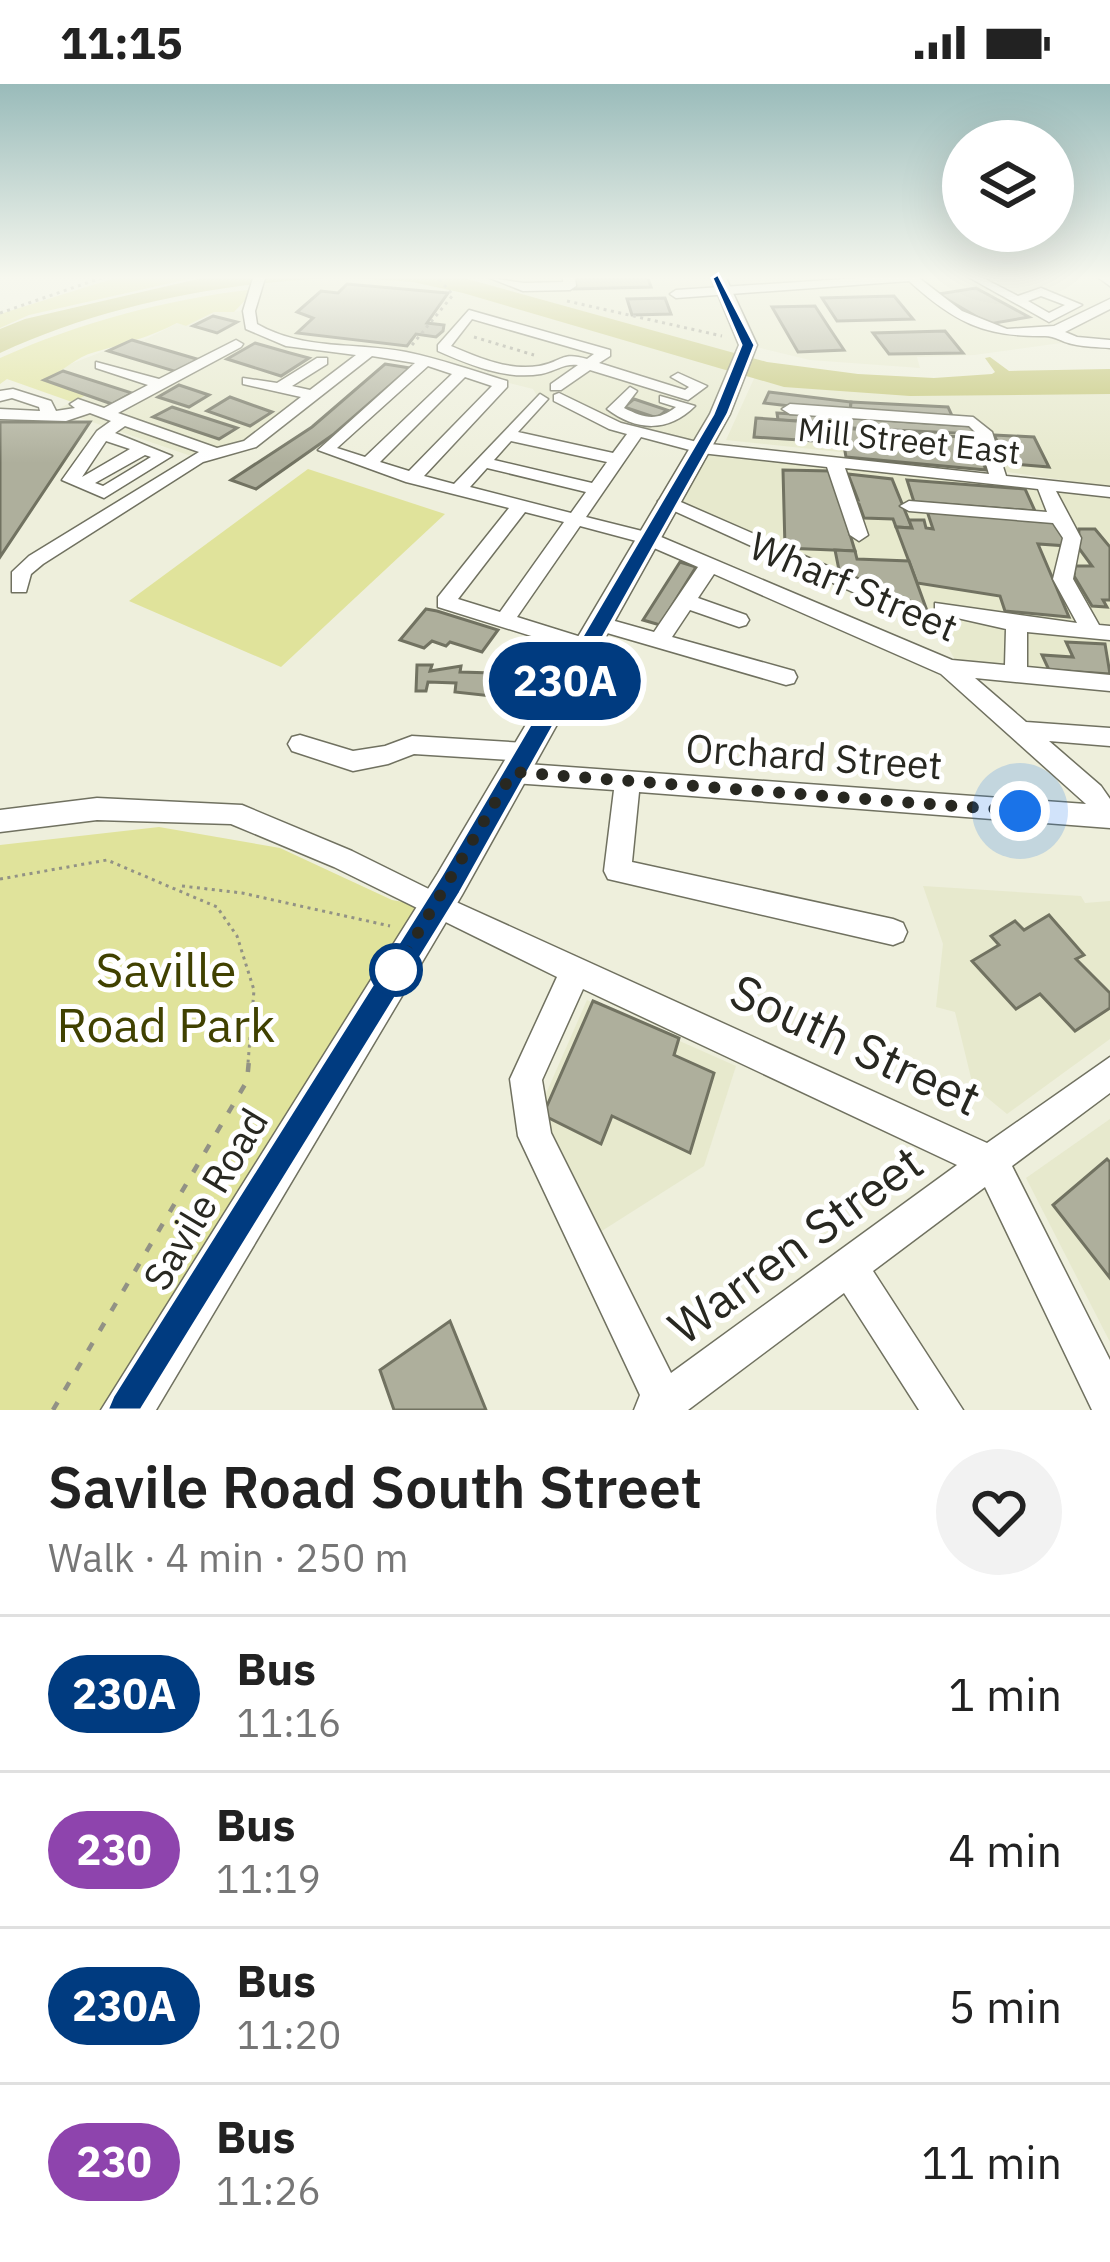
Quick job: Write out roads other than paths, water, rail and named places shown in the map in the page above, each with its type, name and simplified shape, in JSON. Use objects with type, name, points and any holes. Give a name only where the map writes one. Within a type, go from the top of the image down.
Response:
[{"type":"main road","name":"Savile Road","points":[[127,1410],[427,919],[701,448],[737,380],[746,340]]},
{"type":"street","points":[[275,340],[403,356],[537,394],[557,392],[605,353]]},
{"type":"street","points":[[449,340],[443,348],[520,374],[549,369],[569,358],[629,387],[688,395],[700,386],[678,377]]},
{"type":"street","points":[[559,340],[652,368],[629,387]]},
{"type":"street","points":[[1073,340],[1110,344]]},
{"type":"street","points":[[0,414],[100,411],[236,344]]},
{"type":"street","points":[[19,587],[22,572],[36,560],[197,458],[250,444],[371,350]]},
{"type":"street","points":[[279,388],[322,361]]},
{"type":"street","points":[[424,362],[326,450],[368,464],[461,373]]},
{"type":"street","points":[[101,365],[161,384]]},
{"type":"street","points":[[229,392],[254,378],[316,396]]},
{"type":"street","points":[[412,478],[502,385]]},
{"type":"street","name":"Mill Street East","points":[[557,392],[636,433],[701,448],[1110,492]]},
{"type":"street","points":[[0,396],[14,393],[46,404],[49,414]]},
{"type":"street","points":[[458,490],[508,435],[537,394]]},
{"type":"street","points":[[790,409],[973,422],[984,431],[999,479]]},
{"type":"street","points":[[100,411],[103,434],[71,480],[82,484],[144,448],[103,434]]},
{"type":"street","points":[[100,411],[217,453]]},
{"type":"street","points":[[504,621],[636,433]]},
{"type":"street","points":[[508,435],[616,459]]},
{"type":"street","points":[[483,462],[593,489]]},
{"type":"street","points":[[834,462],[859,535]]},
{"type":"street","name":"Wharf Street","points":[[368,464],[647,538],[949,668],[1110,683]]},
{"type":"street","points":[[1044,484],[1072,538],[1063,579],[1101,633]]},
{"type":"street","points":[[667,501],[917,613]]},
{"type":"street","points":[[520,506],[445,602],[504,621],[658,640],[786,676]]},
{"type":"street","points":[[909,506],[1059,518]]},
{"type":"street","points":[[658,640],[714,567],[749,538]]},
{"type":"street","points":[[686,601],[739,620]]},
{"type":"street","points":[[942,608],[1016,624],[1101,633]]},
{"type":"street","points":[[1016,624],[1016,674]]},
{"type":"street","points":[[949,668],[1092,793],[1109,817]]},
{"type":"street","points":[[1018,730],[1110,737]]},
{"type":"street","name":"Orchard Street","points":[[300,744],[353,761],[412,745],[628,781],[1109,817]]},
{"type":"street","points":[[628,781],[618,871],[893,932]]},
{"type":"street","name":"South Street","points":[[0,821],[97,808],[233,813],[344,859],[427,919],[576,970],[992,1163],[1110,1403]]},
{"type":"street","points":[[576,970],[526,1079],[535,1136],[659,1406]]},
{"type":"street","name":"Warren Street","points":[[659,1406],[1110,1072]]},
{"type":"street","points":[[849,1268],[943,1410]]},
{"type":"park label","name":"Saville Road Park","points":[[166,996]]}]
